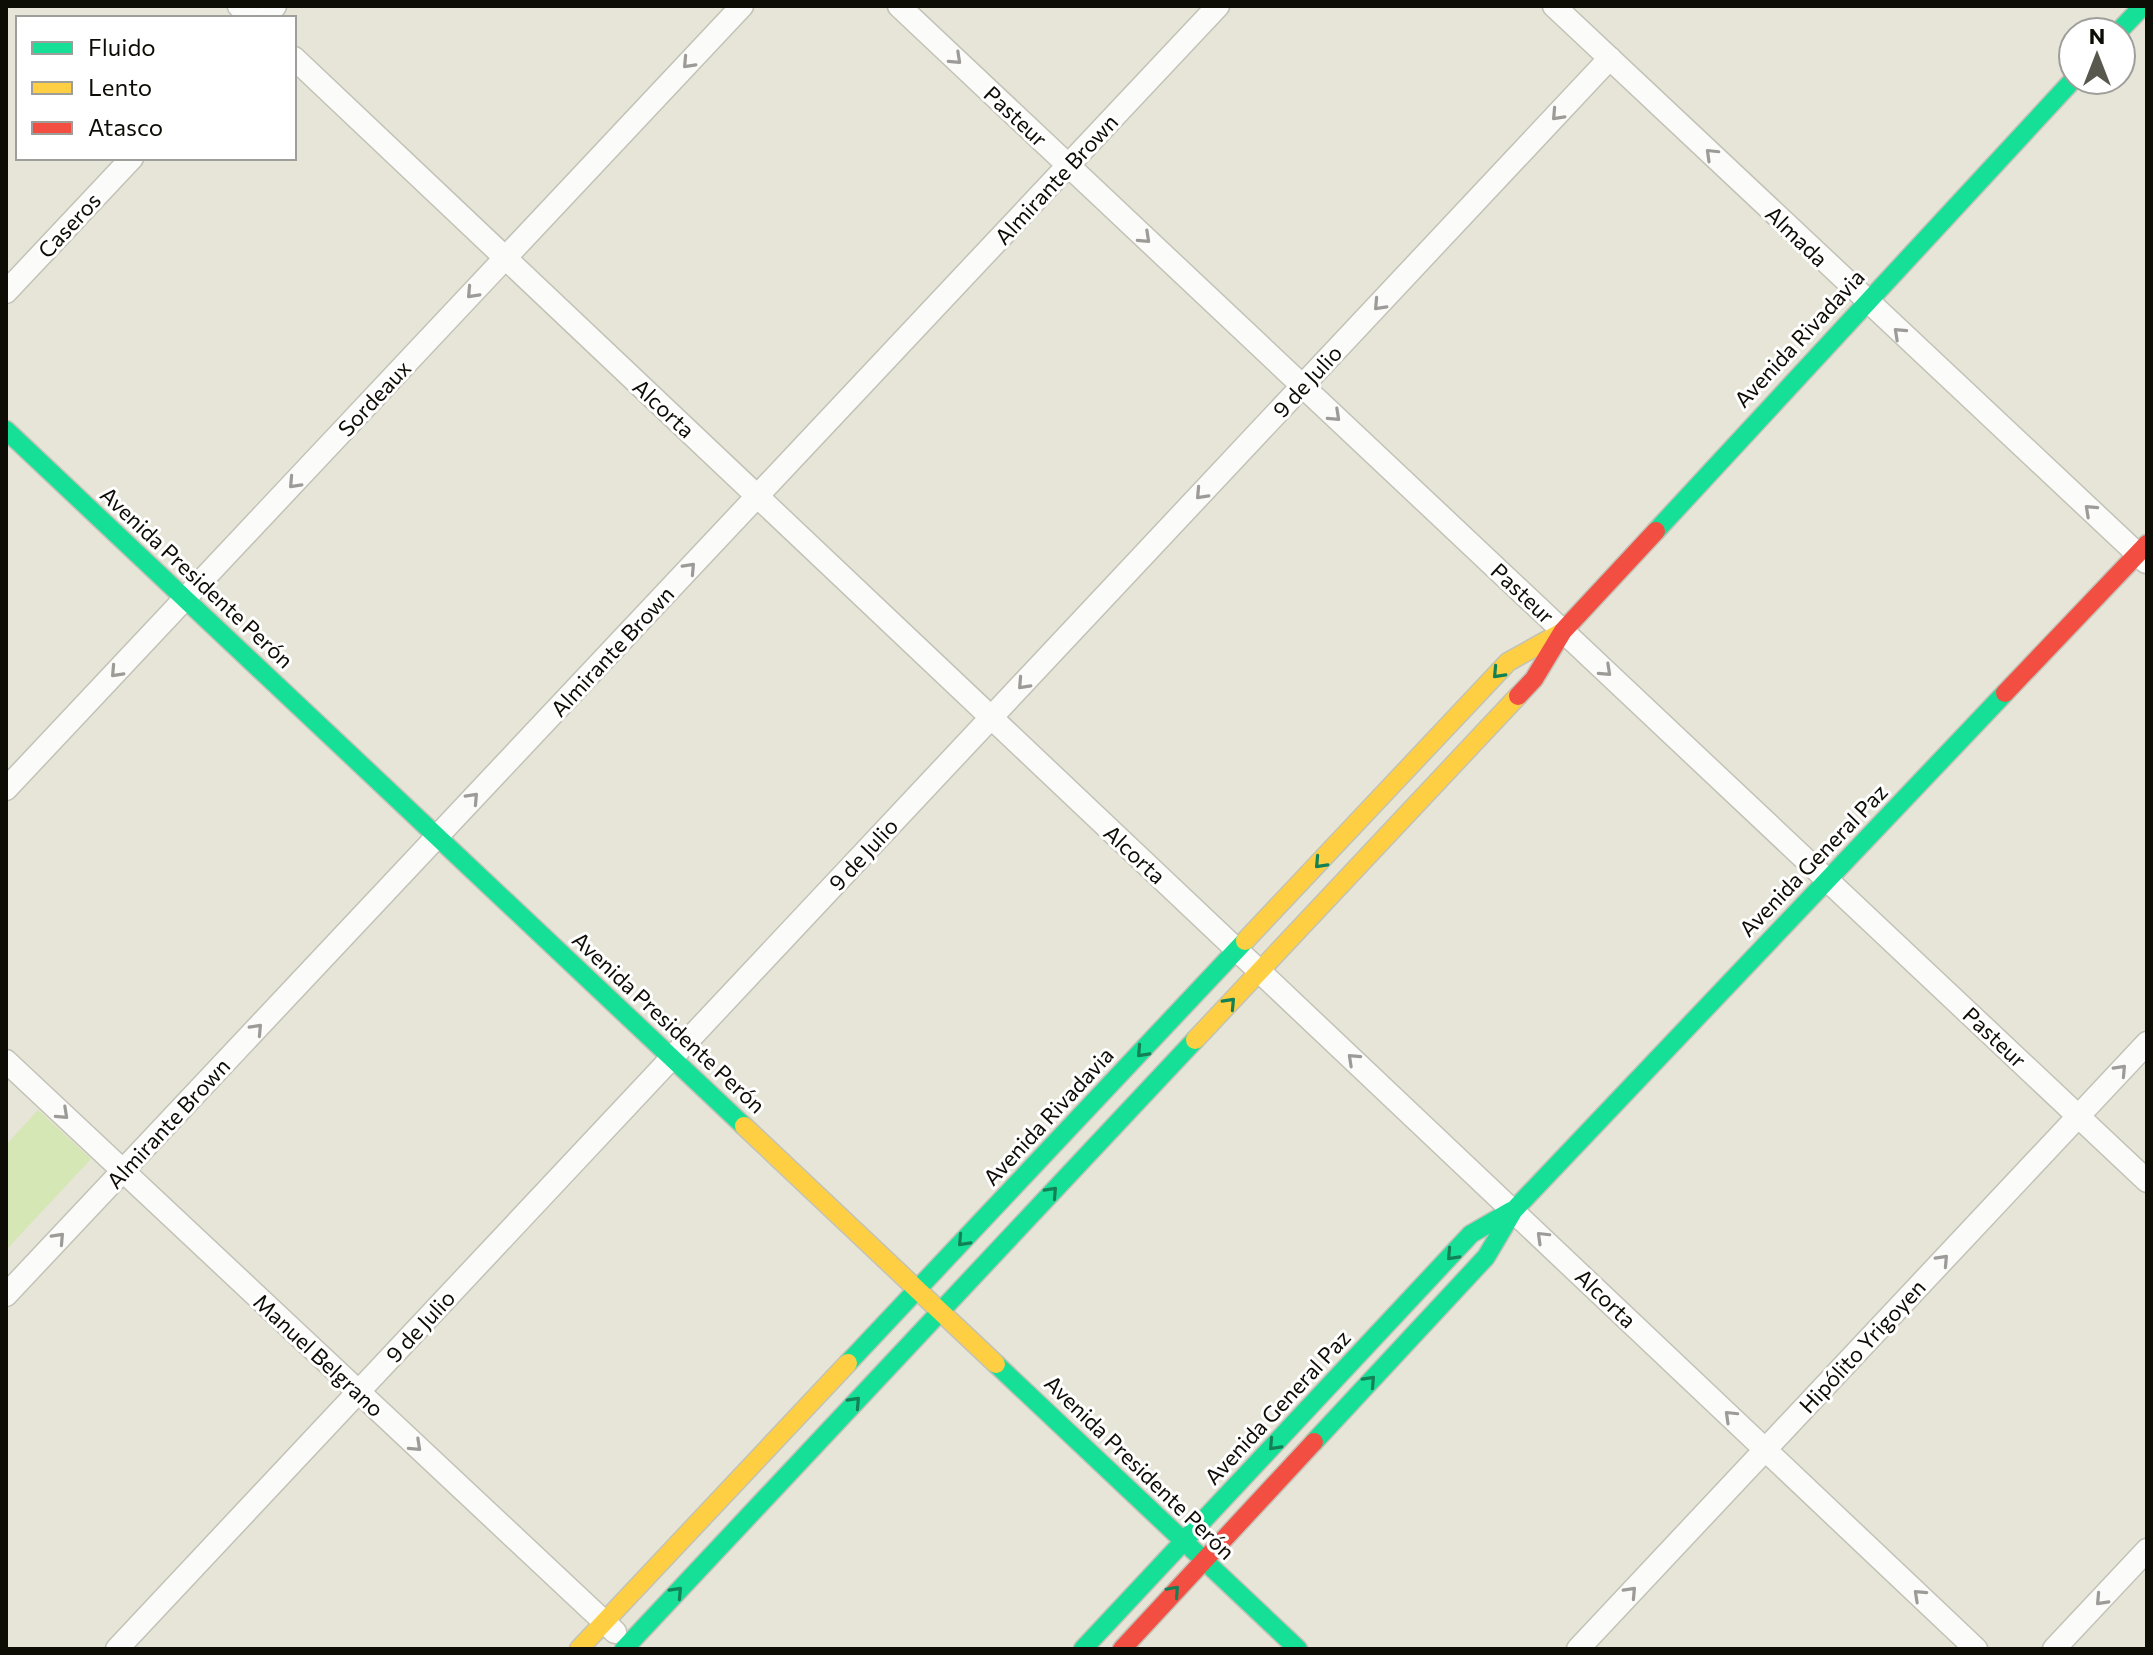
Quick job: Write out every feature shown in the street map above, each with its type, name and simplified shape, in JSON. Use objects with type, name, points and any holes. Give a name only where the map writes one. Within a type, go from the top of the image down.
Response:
[{"type":"main road","name":"Avenida Rivadavia","points":[[628,1648],[1534,679],[1563,631],[1865,301],[2058,96]]},
{"type":"main road","name":"Avenida Presidente Perón","points":[[6,430],[1298,1649]]},
{"type":"main road","name":"Avenida General Paz","points":[[1122,1649],[1486,1257],[1514,1210],[2144,554]]},
{"type":"main road","name":"Avenida Rivadavia","points":[[579,1649],[1508,662],[1563,631]]},
{"type":"main road","name":"Avenida General Paz","points":[[1083,1649],[1471,1234],[1514,1210]]},
{"type":"street","name":"Sordeaux","points":[[6,789],[742,6]]},
{"type":"street","name":"Pasteur","points":[[899,6],[2147,1181]]},
{"type":"street","name":"Almirante Brown","points":[[6,1295],[1218,6]]},
{"type":"street","name":"Almada","points":[[1554,6],[1865,301],[2144,554]]},
{"type":"street","name":"9 de Julio","points":[[117,1649],[1610,58]]},
{"type":"street","name":"Alcorta","points":[[296,60],[1976,1649]]},
{"type":"street","name":"Caseros","points":[[6,292],[130,160]]},
{"type":"street","name":"Hipólito Yrigoyen","points":[[1578,1649],[2147,1043]]},
{"type":"street","name":"Manuel Belgrano","points":[[6,1061],[628,1648]]},
{"type":"street","points":[[2054,1649],[2147,1550]]},
{"type":"green space","points":[[38,1110],[91,1159],[6,1250],[6,1145]]},
{"type":"traffic: fast","points":[[2133,16],[2143,6]]},
{"type":"traffic: fast","points":[[1656,531],[2058,96]]},
{"type":"traffic: fast","points":[[6,430],[744,1126]]},
{"type":"traffic: fast","points":[[1314,1442],[1486,1257],[1514,1210],[2005,693]]},
{"type":"traffic: fast","points":[[848,1363],[1245,941]]},
{"type":"traffic: fast","points":[[624,1649],[1195,1040]]},
{"type":"traffic: fast","points":[[1083,1649],[1471,1234],[1511,1211]]},
{"type":"traffic: fast","points":[[996,1364],[1298,1649]]},
{"type":"traffic: slow","points":[[1245,941],[1508,662],[1560,633]]},
{"type":"traffic: slow","points":[[1195,1040],[1518,696]]},
{"type":"traffic: slow","points":[[744,1126],[996,1364]]},
{"type":"traffic: slow","points":[[579,1649],[848,1363]]},
{"type":"traffic: jam","points":[[1518,696],[1534,679],[1563,631],[1656,531]]},
{"type":"traffic: jam","points":[[2005,693],[2147,544]]},
{"type":"traffic: jam","points":[[1122,1649],[1314,1442]]}]
